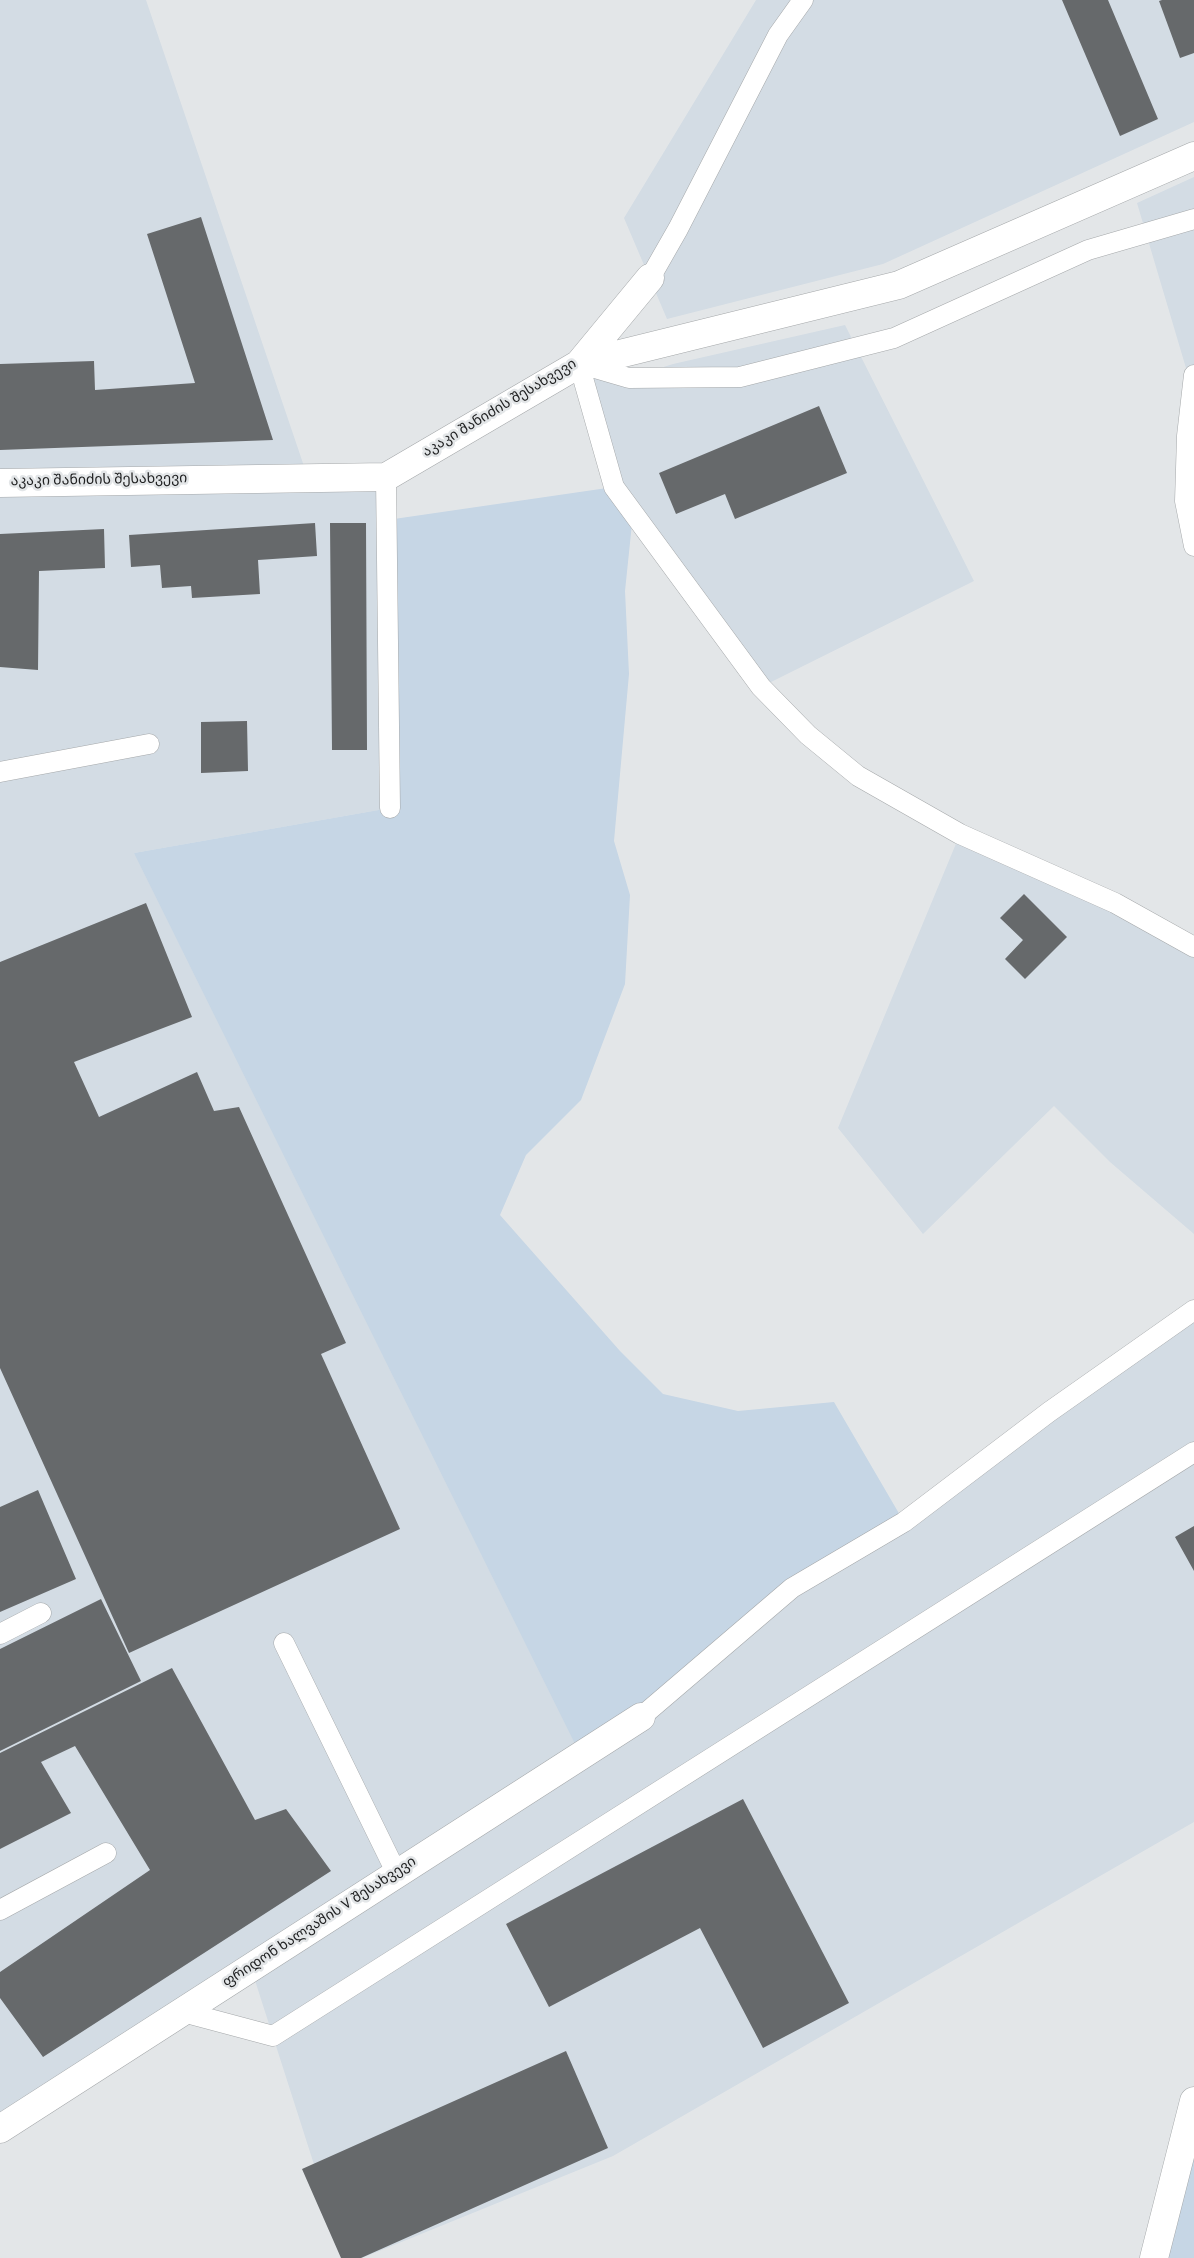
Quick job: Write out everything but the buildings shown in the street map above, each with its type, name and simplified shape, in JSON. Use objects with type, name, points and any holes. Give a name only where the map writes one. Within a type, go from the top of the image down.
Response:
[{"type":"street","points":[[579,364],[899,285],[1194,156]]},
{"type":"street","name":"აკაკი შანიძის შესახვევი","points":[[0,483],[386,477],[579,364],[650,278]]},
{"type":"street","name":"ფრიდონ ხალვაშის V შესახვევი","points":[[0,2129],[641,1717]]},
{"type":"street","points":[[1154,2258],[1194,2101]]},
{"type":"lane","name":"აკაკი შანიძის შესახვევი","points":[[650,278],[678,229],[778,35],[803,0]]},
{"type":"lane","points":[[579,364],[629,378],[740,377],[894,338],[1088,250],[1194,219]]},
{"type":"lane","points":[[579,364],[614,487],[761,686],[808,735],[858,776],[960,834],[1115,903],[1194,947]]},
{"type":"lane","points":[[1194,375],[1187,436],[1185,501],[1194,546]]},
{"type":"lane","points":[[386,477],[390,808]]},
{"type":"lane","points":[[0,772],[149,744]]},
{"type":"lane","points":[[641,1717],[792,1588],[904,1522],[1057,1407],[1194,1310]]},
{"type":"lane","points":[[183,2012],[273,2036],[1194,1452]]},
{"type":"lane","points":[[0,1634],[41,1613]]},
{"type":"lane","points":[[284,1643],[397,1874]]},
{"type":"lane","points":[[0,1910],[106,1853]]},
{"type":"shaded area","points":[[0,0],[146,0],[308,478],[386,477],[390,808],[134,853],[792,1588],[1194,1310],[1194,1822],[613,2156],[362,2258],[344,2258],[251,1968],[0,2129]]},
{"type":"shaded area","points":[[756,0],[1194,0],[1194,122],[883,264],[667,319],[624,218]]},
{"type":"shaded area","points":[[1194,177],[1194,395],[1137,203]]},
{"type":"shaded area","points":[[845,325],[974,581],[761,687],[633,514],[579,364],[629,378],[673,364]]},
{"type":"shaded area","points":[[614,487],[633,514],[625,591],[629,674],[614,841],[630,895],[625,984],[581,1100],[526,1155],[500,1215],[620,1351],[663,1394],[738,1411],[834,1402],[904,1522],[792,1588],[581,1756],[134,853],[390,808],[387,520]]},
{"type":"shaded area","points":[[960,834],[1194,947],[1194,1234],[1110,1162],[1054,1106],[923,1234],[838,1128]]},
{"type":"shaded area","points":[[1194,2126],[1194,2258],[1154,2258]]}]
